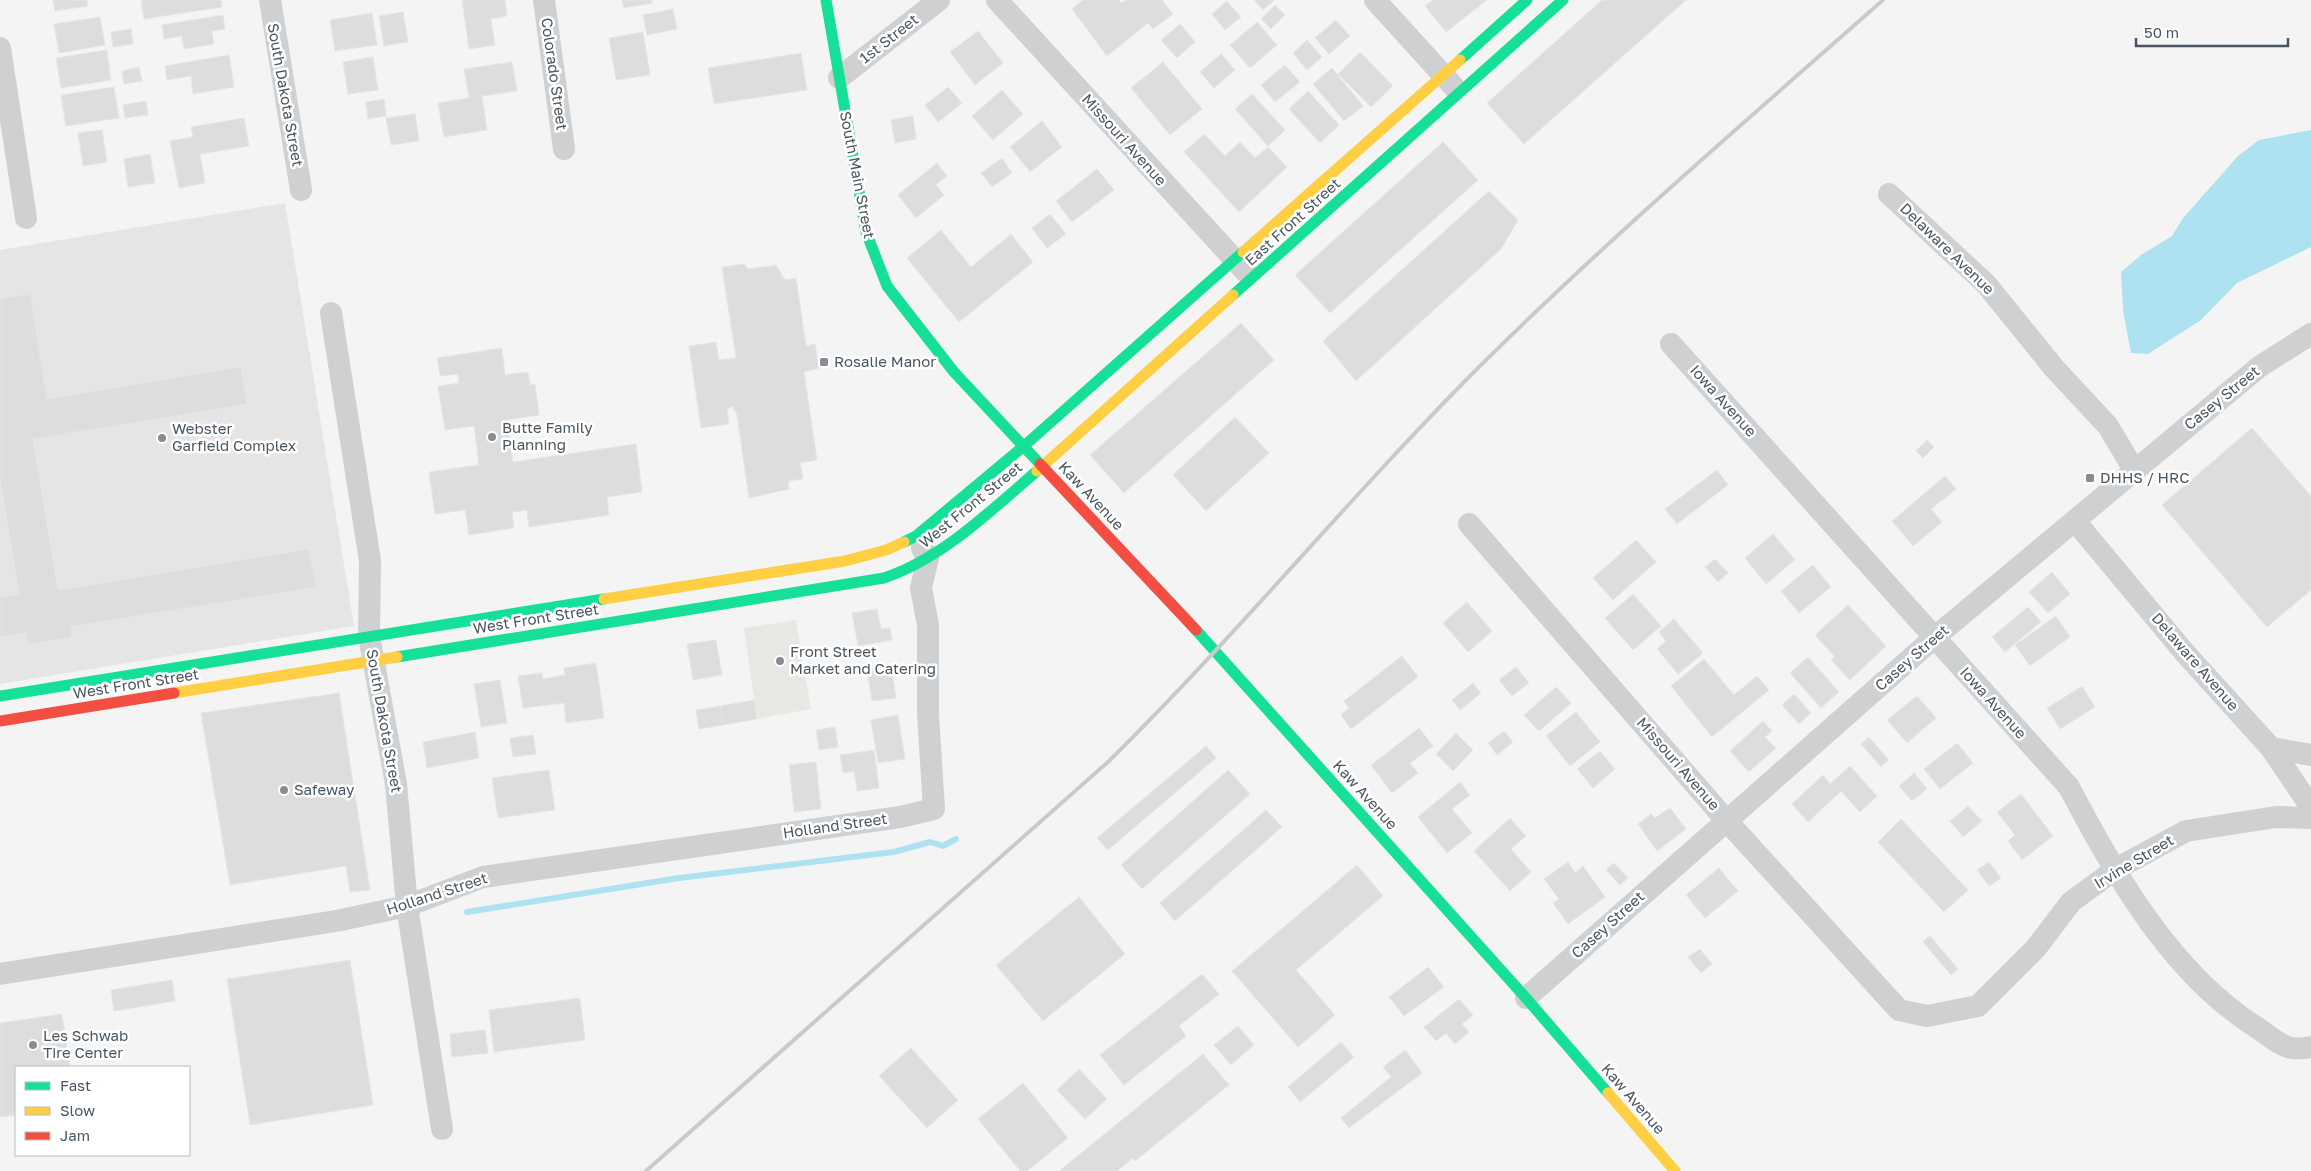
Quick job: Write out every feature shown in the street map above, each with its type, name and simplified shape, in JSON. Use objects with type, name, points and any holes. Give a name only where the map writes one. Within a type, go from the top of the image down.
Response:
[{"type":"main road","name":"South Main Street","points":[[826,0],[866,232],[887,286],[954,372],[1024,446]]},
{"type":"main road","name":"East Front Street","points":[[1024,446],[1527,0]]},
{"type":"main road","name":"East Front Street","points":[[1043,466],[1563,0]]},
{"type":"main road","name":"Kaw Avenue","points":[[1024,446],[1182,614],[1526,998],[1675,1171]]},
{"type":"main road","name":"West Front Street","points":[[0,696],[845,561],[886,550],[916,536],[1024,446]]},
{"type":"main road","name":"West Front Street","points":[[0,721],[880,578],[898,573],[928,558],[991,510],[1043,466]]},
{"type":"street","name":"South Dakota Street","points":[[270,0],[301,190]]},
{"type":"street","name":"Colorado Street","points":[[544,0],[564,149]]},
{"type":"street","name":"1st Street","points":[[838,78],[939,0]]},
{"type":"street","name":"Missouri Avenue","points":[[997,0],[1252,279]]},
{"type":"street","points":[[1375,0],[1459,93]]},
{"type":"street","points":[[0,48],[26,218]]},
{"type":"street","name":"Delaware Avenue","points":[[1889,194],[1986,284],[2054,368],[2108,426],[2134,470]]},
{"type":"street","name":"South Dakota Street","points":[[331,313],[370,561],[369,636],[396,784],[407,906],[442,1129]]},
{"type":"street","name":"Casey Street","points":[[1526,998],[1935,637],[2259,367],[2311,334]]},
{"type":"street","name":"Iowa Avenue","points":[[1672,344],[2068,788],[2092,832],[2154,930],[2194,976],[2241,1017],[2290,1048],[2311,1047]]},
{"type":"street","name":"Delaware Avenue","points":[[2075,521],[2185,653],[2271,748],[2311,807]]},
{"type":"street","name":"Missouri Avenue","points":[[1469,524],[1726,820],[1891,1002]]},
{"type":"street","points":[[916,536],[928,558]]},
{"type":"street","name":"Holland Street","points":[[0,974],[336,921],[407,906],[483,877],[900,817],[934,809],[928,714],[928,625],[921,588],[928,558]]},
{"type":"street","points":[[2271,748],[2311,755]]},
{"type":"street","name":"Irvine Street","points":[[1891,1002],[1899,1010],[1927,1016],[1978,1006],[2036,948],[2071,902],[2116,869],[2186,831],[2276,817],[2311,818]]},
{"type":"shaded area","name":"Webster Garfield Complex","points":[[285,203],[354,626],[0,684],[0,250]]},
{"type":"shaded area","points":[[796,620],[811,709],[757,719],[744,628]]},
{"type":"water","points":[[2311,130],[2311,247],[2237,283],[2201,320],[2148,354],[2131,353],[2123,310],[2121,272],[2141,255],[2172,236],[2183,218],[2238,156],[2259,140]]},
{"type":"building","points":[[53,0],[87,0],[88,6],[55,11]]},
{"type":"building","points":[[141,0],[221,0],[222,7],[144,19]]},
{"type":"building","points":[[462,0],[505,0],[507,16],[491,19],[495,45],[469,49]]},
{"type":"building","points":[[622,0],[652,0],[652,3],[624,8]]},
{"type":"building","points":[[1083,0],[1119,0],[1122,3],[1126,0],[1162,0],[1173,14],[1153,29],[1148,23],[1107,56],[1072,9]]},
{"type":"building","points":[[1254,0],[1275,0],[1263,10]]},
{"type":"building","points":[[1433,0],[1487,0],[1446,32],[1425,6]]},
{"type":"building","points":[[1602,0],[1686,0],[1524,144],[1487,103]]},
{"type":"building","points":[[1227,1],[1241,17],[1225,30],[1212,14]]},
{"type":"building","points":[[1275,5],[1285,15],[1271,29],[1261,19]]},
{"type":"building","points":[[673,9],[677,29],[647,35],[643,15]]},
{"type":"building","points":[[403,12],[408,42],[384,46],[379,16]]},
{"type":"building","points":[[372,13],[377,45],[335,51],[330,20]]},
{"type":"building","points":[[223,15],[225,29],[212,31],[214,44],[184,49],[182,36],[164,39],[162,25]]},
{"type":"building","points":[[100,17],[105,45],[59,53],[54,24]]},
{"type":"building","points":[[1336,20],[1350,36],[1329,54],[1315,38]]},
{"type":"building","points":[[1257,22],[1277,45],[1250,68],[1230,45]]},
{"type":"building","points":[[1180,24],[1195,42],[1177,58],[1161,40]]},
{"type":"building","points":[[131,29],[133,44],[113,47],[111,32]]},
{"type":"building","points":[[978,31],[1003,63],[975,85],[950,52]]},
{"type":"building","points":[[643,32],[650,75],[616,80],[609,38]]},
{"type":"building","points":[[1307,40],[1322,57],[1307,70],[1293,53]]},
{"type":"building","points":[[107,50],[111,80],[61,88],[56,58]]},
{"type":"building","points":[[1360,52],[1393,86],[1371,107],[1338,74]]},
{"type":"building","points":[[801,53],[807,90],[714,104],[708,68]]},
{"type":"building","points":[[1221,54],[1235,70],[1214,88],[1200,72]]},
{"type":"building","points":[[229,55],[234,87],[193,94],[191,76],[167,80],[165,66]]},
{"type":"building","points":[[373,57],[378,90],[348,94],[343,62]]},
{"type":"building","points":[[512,62],[517,91],[482,96],[487,130],[444,137],[438,103],[469,98],[464,69]]},
{"type":"building","points":[[1163,62],[1202,109],[1170,135],[1131,88]]},
{"type":"building","points":[[1285,65],[1300,82],[1275,102],[1261,85]]},
{"type":"building","points":[[139,67],[142,81],[124,84],[122,71]]},
{"type":"building","points":[[1332,68],[1363,106],[1344,121],[1313,84]]},
{"type":"building","points":[[114,87],[119,118],[66,126],[61,95]]},
{"type":"building","points":[[948,87],[962,103],[938,122],[925,105]]},
{"type":"building","points":[[1002,90],[1023,114],[993,140],[972,116]]},
{"type":"building","points":[[1308,91],[1339,125],[1320,143],[1289,109]]},
{"type":"building","points":[[1252,94],[1285,130],[1268,146],[1235,109]]},
{"type":"building","points":[[384,99],[386,116],[368,119],[366,102]]},
{"type":"building","points":[[146,101],[148,115],[125,118],[123,105]]},
{"type":"building","points":[[415,114],[419,141],[391,145],[386,118]]},
{"type":"building","points":[[913,116],[916,139],[895,143],[891,120]]},
{"type":"building","points":[[244,118],[249,146],[200,154],[205,183],[179,188],[170,141],[193,137],[191,127]]},
{"type":"building","points":[[1042,121],[1062,147],[1030,172],[1010,147]]},
{"type":"building","points":[[102,130],[107,162],[83,166],[78,133]]},
{"type":"building","points":[[1204,134],[1225,156],[1240,142],[1255,158],[1268,147],[1287,167],[1239,212],[1184,152]]},
{"type":"building","points":[[1443,142],[1478,180],[1330,313],[1295,275]]},
{"type":"building","points":[[150,154],[155,183],[128,187],[124,159]]},
{"type":"building","points":[[1002,158],[1012,173],[992,187],[981,173]]},
{"type":"building","points":[[937,163],[947,176],[936,185],[944,195],[916,218],[898,195]]},
{"type":"building","points":[[1097,169],[1114,190],[1072,222],[1056,201]]},
{"type":"building","points":[[1489,191],[1518,220],[1501,249],[1356,381],[1323,341]]},
{"type":"building","points":[[1050,214],[1066,234],[1047,248],[1032,228]]},
{"type":"building","points":[[941,230],[971,267],[1011,234],[1033,262],[959,322],[907,258]]},
{"type":"building","points":[[744,264],[748,269],[776,265],[785,280],[796,278],[806,346],[815,344],[819,368],[804,372],[817,460],[800,463],[803,479],[788,481],[789,489],[749,498],[737,415],[732,406],[727,410],[729,424],[701,428],[689,346],[716,342],[719,360],[736,358],[722,267]]},
{"type":"building","points":[[30,294],[47,399],[241,367],[247,404],[33,439],[58,590],[309,549],[316,587],[71,627],[72,637],[28,644],[26,633],[0,637],[0,597],[19,594],[0,479],[0,299]]},
{"type":"building","points":[[1241,323],[1274,360],[1124,493],[1090,455]]},
{"type":"building","name":"Butte Family Planning","points":[[502,348],[505,375],[528,372],[530,385],[535,384],[539,415],[507,420],[513,462],[636,444],[642,492],[607,497],[609,515],[529,527],[527,510],[512,512],[514,528],[469,535],[465,510],[435,514],[429,472],[479,465],[474,426],[445,430],[438,386],[459,383],[458,374],[440,376],[437,358]]},
{"type":"building","points":[[1235,417],[1269,453],[1206,511],[1173,475]]},
{"type":"building","points":[[2252,428],[2311,496],[2311,590],[2267,627],[2162,505]]},
{"type":"building","points":[[1927,440],[1934,447],[1923,458],[1916,451]]},
{"type":"building","points":[[1717,470],[1728,485],[1677,524],[1665,509]]},
{"type":"building","points":[[1945,476],[1956,489],[1931,509],[1942,522],[1913,546],[1892,521]]},
{"type":"building","points":[[1773,534],[1795,560],[1766,584],[1745,558]]},
{"type":"building","points":[[1636,540],[1656,562],[1613,600],[1593,578]]},
{"type":"building","points":[[1715,559],[1728,573],[1718,582],[1705,567]]},
{"type":"building","points":[[1813,565],[1831,587],[1799,613],[1781,591]]},
{"type":"building","points":[[2052,572],[2070,594],[2048,613],[2029,592]]},
{"type":"building","points":[[1633,594],[1661,626],[1633,650],[1605,618]]},
{"type":"building","points":[[1467,602],[1492,631],[1468,652],[1443,623]]},
{"type":"building","points":[[1848,605],[1886,646],[1850,680],[1831,660],[1835,657],[1815,635]]},
{"type":"building","points":[[2028,607],[2041,622],[2005,652],[1992,637]]},
{"type":"building","points":[[877,609],[881,629],[890,628],[892,640],[858,646],[852,613]]},
{"type":"building","points":[[2056,616],[2070,637],[2030,666],[2015,645]]},
{"type":"building","points":[[1674,619],[1703,653],[1678,674],[1657,649],[1666,641],[1659,632]]},
{"type":"building","points":[[716,640],[722,675],[693,680],[687,644]]},
{"type":"building","points":[[1402,656],[1418,677],[1351,729],[1341,715],[1349,708],[1344,701]]},
{"type":"building","points":[[1808,657],[1839,692],[1821,708],[1790,673]]},
{"type":"building","points":[[1704,659],[1734,695],[1757,676],[1769,690],[1712,737],[1671,686]]},
{"type":"building","points":[[596,663],[604,718],[566,723],[564,703],[523,708],[518,676],[542,673],[543,679],[565,675],[564,668]]},
{"type":"building","points":[[891,666],[896,698],[872,701],[867,670]]},
{"type":"building","points":[[1516,667],[1529,683],[1512,696],[1499,680]]},
{"type":"building","points":[[500,680],[507,723],[481,727],[474,684]]},
{"type":"building","points":[[1473,683],[1481,693],[1460,710],[1452,700]]},
{"type":"building","points":[[2082,686],[2095,707],[2060,729],[2047,708]]},
{"type":"building","points":[[1556,687],[1571,703],[1539,731],[1524,715]]},
{"type":"building","name":"Safeway","points":[[339,693],[370,890],[350,892],[346,866],[230,885],[201,713]]},
{"type":"building","points":[[1794,694],[1811,713],[1799,724],[1782,705]]},
{"type":"building","points":[[1917,696],[1936,718],[1907,743],[1887,720]]},
{"type":"building","points":[[754,700],[757,719],[723,725],[720,706]]},
{"type":"building","points":[[720,706],[723,725],[699,729],[696,710]]},
{"type":"building","points":[[1576,712],[1600,742],[1570,766],[1546,736]]},
{"type":"building","points":[[898,715],[905,759],[878,763],[871,720]]},
{"type":"building","points":[[1763,721],[1772,731],[1765,737],[1776,748],[1749,772],[1730,751]]},
{"type":"building","points":[[835,727],[838,747],[819,750],[816,730]]},
{"type":"building","points":[[1419,728],[1433,746],[1410,763],[1418,773],[1392,793],[1371,765]]},
{"type":"building","points":[[1504,731],[1513,742],[1497,755],[1488,743]]},
{"type":"building","points":[[475,732],[479,758],[427,768],[423,742]]},
{"type":"building","points":[[1456,733],[1473,750],[1453,771],[1436,754]]},
{"type":"building","points":[[533,735],[536,754],[513,757],[510,738]]},
{"type":"building","points":[[1869,737],[1889,760],[1881,767],[1861,744]]},
{"type":"building","points":[[1957,743],[1973,763],[1940,789],[1924,769]]},
{"type":"building","points":[[1206,746],[1216,758],[1108,850],[1097,838]]},
{"type":"building","points":[[874,750],[879,788],[857,791],[854,771],[843,773],[840,755]]},
{"type":"building","points":[[1600,751],[1615,769],[1593,788],[1577,769]]},
{"type":"building","points":[[816,762],[821,809],[794,812],[789,765]]},
{"type":"building","points":[[1850,766],[1877,796],[1860,812],[1841,791],[1808,822],[1792,804],[1823,775],[1830,784]]},
{"type":"building","points":[[549,770],[555,810],[498,818],[492,778]]},
{"type":"building","points":[[1228,770],[1250,794],[1142,889],[1121,865]]},
{"type":"building","points":[[1914,773],[1927,789],[1912,801],[1899,786]]},
{"type":"building","points":[[1460,782],[1470,795],[1452,809],[1472,833],[1447,853],[1418,817]]},
{"type":"building","points":[[2021,794],[2053,836],[2022,860],[2008,841],[2015,835],[1997,812]]},
{"type":"building","points":[[1968,806],[1982,821],[1963,837],[1950,821]]},
{"type":"building","points":[[1670,808],[1686,829],[1657,851],[1638,824],[1651,814],[1655,818]]},
{"type":"building","points":[[1266,810],[1282,827],[1175,921],[1160,903]]},
{"type":"building","points":[[1510,818],[1526,836],[1511,849],[1531,872],[1510,891],[1474,851]]},
{"type":"building","points":[[1901,819],[1968,890],[1944,912],[1878,842]]},
{"type":"building","points":[[1568,862],[1575,873],[1583,866],[1605,897],[1568,924],[1553,903],[1559,899],[1544,879]]},
{"type":"building","points":[[1989,862],[2001,878],[1989,886],[1977,870]]},
{"type":"building","points":[[1614,863],[1628,878],[1620,885],[1606,870]]},
{"type":"building","points":[[1357,865],[1383,896],[1296,970],[1335,1015],[1298,1047],[1232,971]]},
{"type":"building","points":[[1719,868],[1738,891],[1705,918],[1686,895]]},
{"type":"building","points":[[1079,897],[1125,954],[1043,1021],[996,965]]},
{"type":"building","points":[[1930,936],[1958,969],[1951,975],[1923,942]]},
{"type":"building","points":[[1700,949],[1712,964],[1701,973],[1688,957]]},
{"type":"building","points":[[350,960],[373,1105],[250,1125],[227,979]]},
{"type":"building","points":[[1428,967],[1444,987],[1404,1016],[1389,997]]},
{"type":"building","points":[[1202,974],[1219,994],[1179,1026],[1186,1036],[1124,1085],[1100,1055]]},
{"type":"building","points":[[172,980],[175,1001],[114,1011],[111,990]]},
{"type":"building","points":[[580,998],[585,1040],[494,1052],[489,1010]]},
{"type":"building","points":[[1459,999],[1473,1015],[1462,1024],[1469,1032],[1455,1044],[1446,1033],[1436,1041],[1424,1027]]},
{"type":"building","name":"Les Schwab Tire Center","points":[[62,1014],[70,1066],[15,1066],[15,1115],[0,1117],[0,1023]]},
{"type":"building","points":[[1238,1026],[1254,1045],[1231,1065],[1214,1045]]},
{"type":"building","points":[[485,1030],[488,1053],[452,1057],[450,1034]]},
{"type":"building","points":[[1341,1042],[1354,1057],[1300,1102],[1288,1087]]},
{"type":"building","points":[[911,1048],[958,1100],[927,1128],[879,1076]]},
{"type":"building","points":[[1405,1050],[1422,1073],[1349,1128],[1341,1118],[1391,1077],[1383,1067]]},
{"type":"building","points":[[1203,1054],[1229,1085],[1135,1161],[1133,1158],[1117,1171],[1059,1171]]},
{"type":"building","points":[[1079,1069],[1107,1099],[1085,1119],[1057,1090]]},
{"type":"building","points":[[1023,1083],[1068,1138],[1027,1171],[1020,1171],[978,1119]]},
{"type":"waterway","points":[[467,912],[679,878],[894,852],[930,842],[943,846],[956,839]]},
{"type":"railway","points":[[646,1171],[1109,761],[1203,664],[1386,464],[1479,367],[1628,226],[1883,0]]},
{"type":"traffic: fast","points":[[826,0],[866,232],[887,286],[954,372],[1040,464]]},
{"type":"traffic: fast","points":[[1460,60],[1527,0]]},
{"type":"traffic: fast","points":[[1233,295],[1563,0]]},
{"type":"traffic: fast","points":[[904,542],[916,536],[1024,446],[1243,252]]},
{"type":"traffic: fast","points":[[397,657],[884,578],[906,569],[946,546],[1037,471]]},
{"type":"traffic: fast","points":[[0,696],[604,599]]},
{"type":"traffic: fast","points":[[1196,630],[1526,998],[1608,1093]]},
{"type":"traffic: slow","points":[[1243,252],[1460,60]]},
{"type":"traffic: slow","points":[[1037,471],[1233,295]]},
{"type":"traffic: slow","points":[[604,599],[845,561],[886,550],[904,542]]},
{"type":"traffic: slow","points":[[174,693],[397,657]]},
{"type":"traffic: slow","points":[[1608,1093],[1675,1171]]},
{"type":"traffic: jam","points":[[1040,464],[1196,630]]},
{"type":"traffic: jam","points":[[0,721],[174,693]]},
{"type":"place","name":"Rosalie Manor","points":[[824,362]]},
{"type":"place","name":"Butte Family Planning","points":[[492,437]]},
{"type":"place","name":"Webster Garfield Complex","points":[[162,438]]},
{"type":"place","name":"DHHS / HRC","points":[[2090,478]]},
{"type":"place","name":"Front Street Market and Catering","points":[[780,661]]},
{"type":"place","name":"Safeway","points":[[284,790]]},
{"type":"place","name":"Les Schwab Tire Center","points":[[33,1045]]}]
